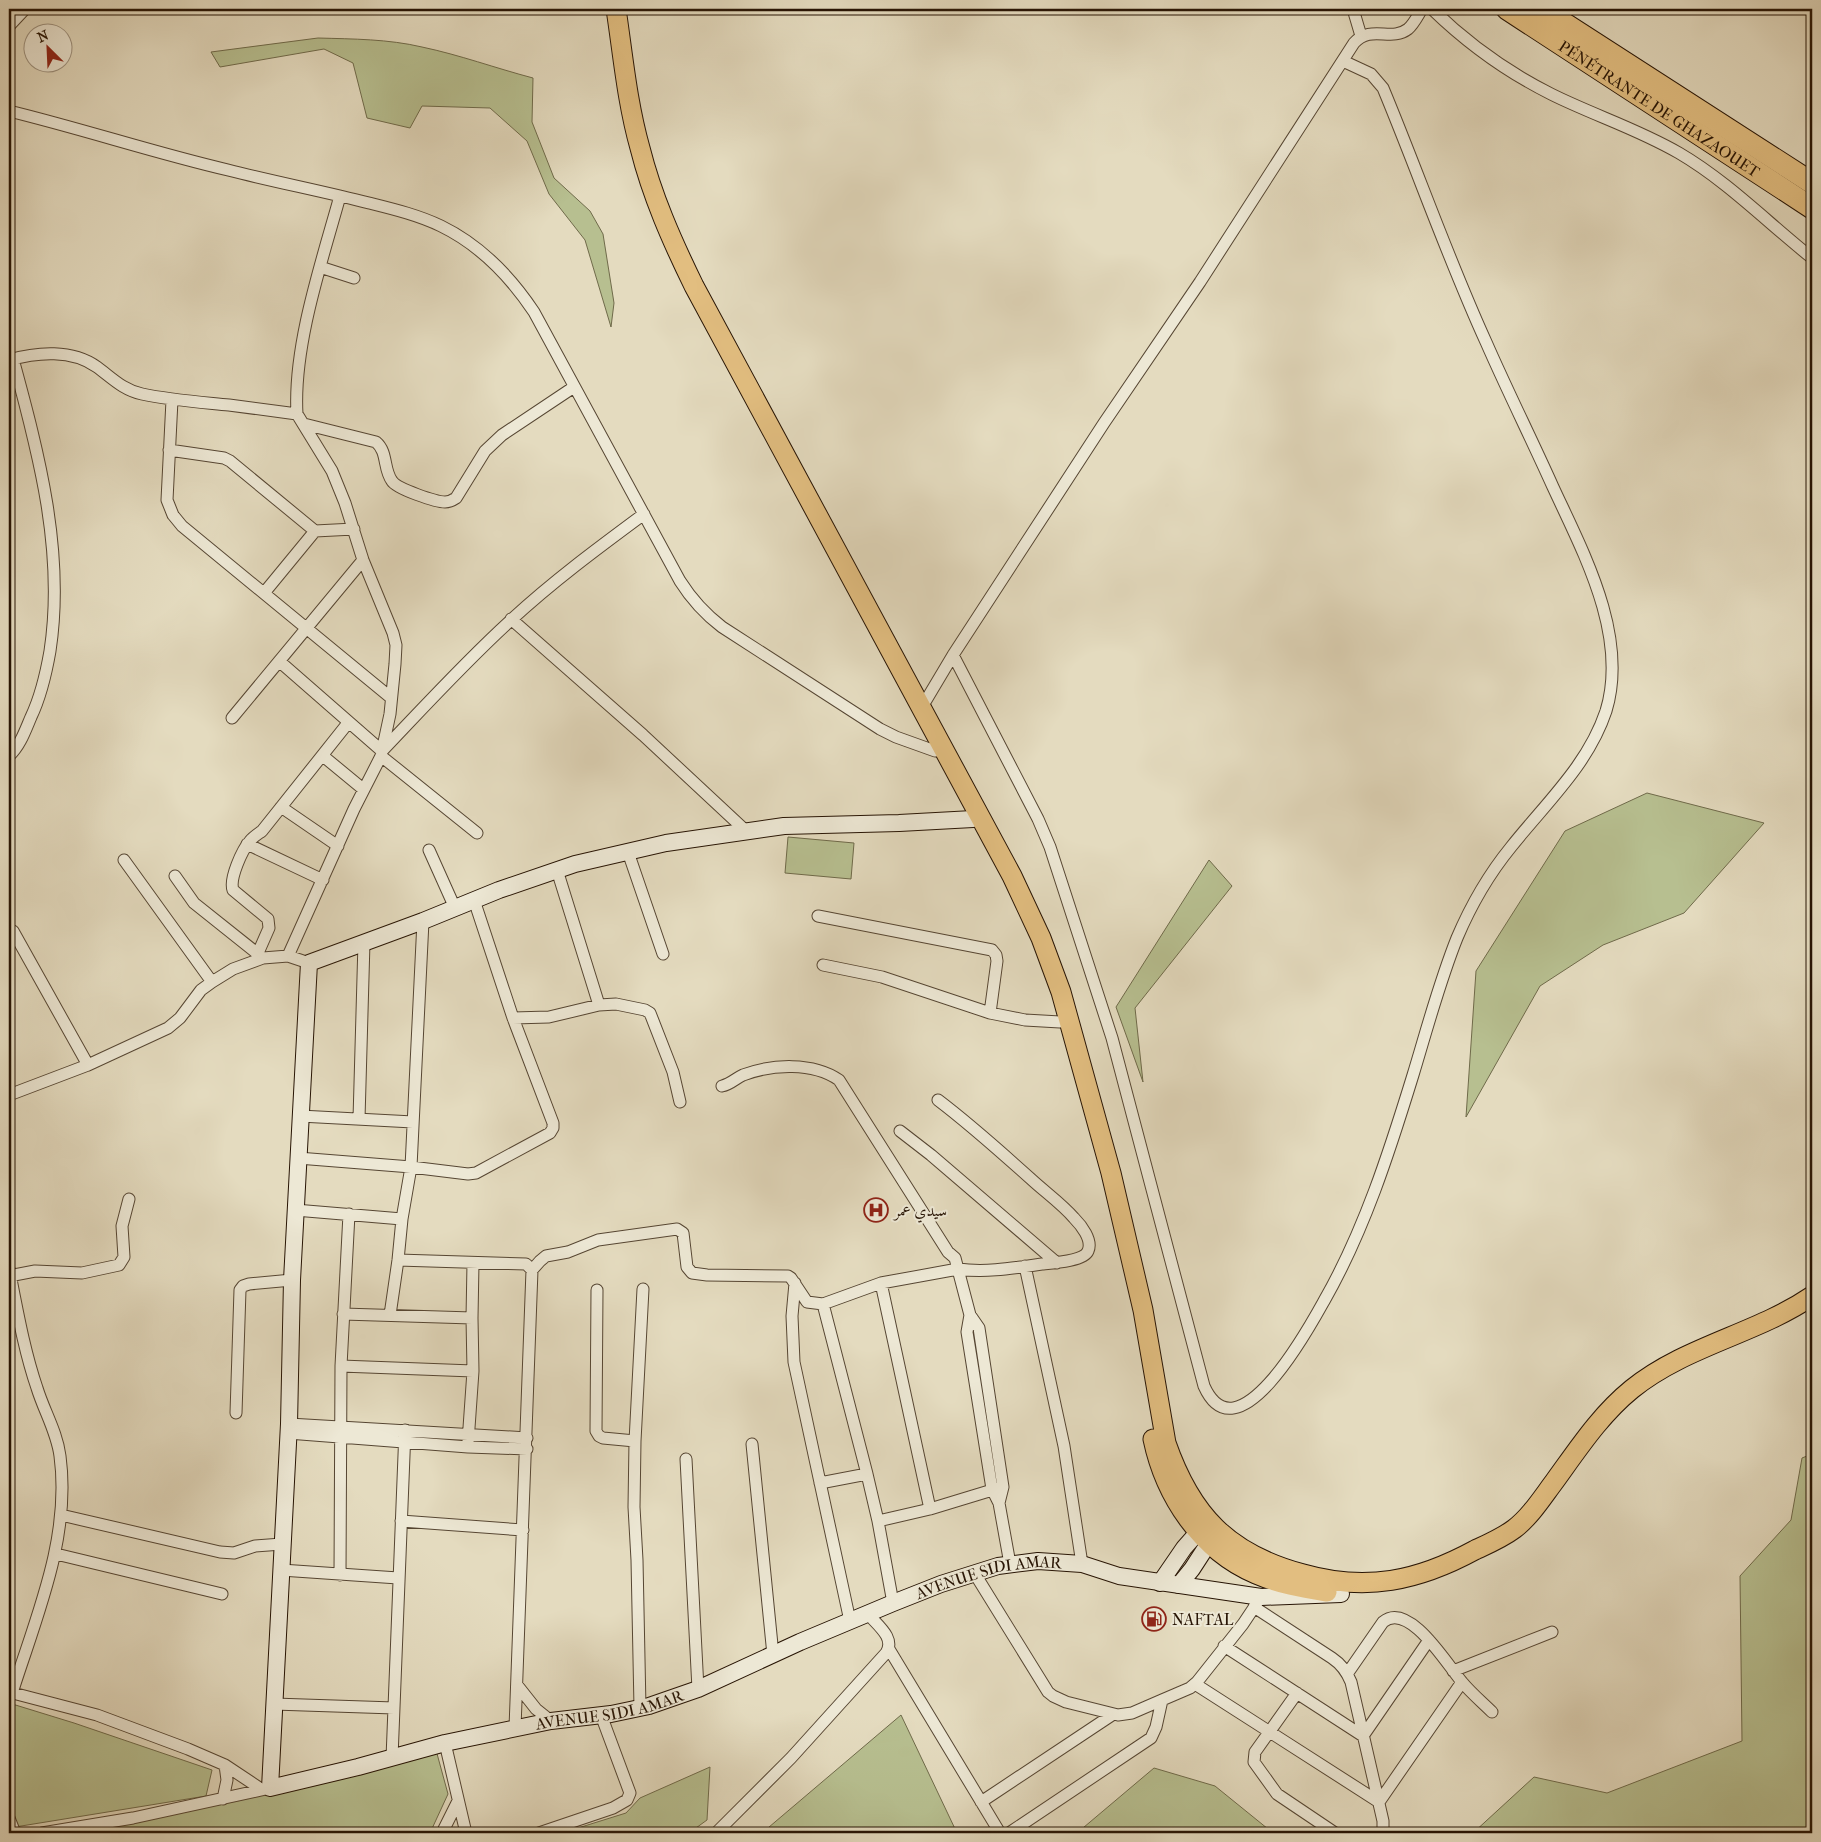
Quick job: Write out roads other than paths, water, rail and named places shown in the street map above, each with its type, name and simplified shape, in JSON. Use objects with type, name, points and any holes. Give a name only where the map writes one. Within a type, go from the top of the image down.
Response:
[{"type":"highway","name":"PÉNÉTRANTE DE GHAZAOUET","points":[[1507,9],[1548,20],[1812,183]]},
{"type":"highway","name":"PÉNÉTRANTE DE GHAZAOUET","points":[[1548,20],[1812,208]]},
{"type":"main road","points":[[606,9],[616,82],[625,126],[642,188],[663,244],[685,290],[973,819],[1031,938],[1043,968],[1060,1022],[1112,1216],[1155,1448],[1168,1485],[1177,1502],[1208,1531],[1274,1566],[1328,1580],[1357,1583],[1385,1582],[1426,1573],[1448,1564],[1514,1529],[1533,1510],[1595,1426],[1632,1389],[1679,1359],[1771,1319],[1812,1296]]},
{"type":"main road","points":[[616,9],[637,139],[653,192],[672,239],[698,293],[1022,896],[1052,965],[1122,1213],[1143,1310],[1166,1443],[1179,1475],[1220,1554],[1232,1562],[1269,1579],[1297,1587],[1341,1594],[1356,1594],[1386,1592],[1422,1582],[1481,1555],[1503,1536]]},
{"type":"street","points":[[9,26],[25,9]]},
{"type":"street","points":[[1353,9],[1361,36]]},
{"type":"street","points":[[922,707],[953,655],[1104,423],[1200,282],[1354,43],[1361,36],[1369,33],[1393,34],[1403,31],[1410,26],[1422,9]]},
{"type":"street","points":[[1432,9],[1468,41],[1502,66],[1552,94],[1677,152],[1698,165],[1812,258]]},
{"type":"street","points":[[953,655],[1038,819],[1050,847],[1112,1038],[1204,1386],[1210,1397],[1220,1404],[1232,1408],[1244,1406],[1254,1399],[1288,1359],[1310,1326],[1338,1276],[1360,1229],[1393,1138],[1437,992],[1463,924],[1480,891],[1500,860],[1558,792],[1587,753],[1605,713],[1611,689],[1612,660],[1606,617],[1593,575],[1484,339],[1383,88],[1371,74],[1343,61]]},
{"type":"street","points":[[9,111],[209,166],[340,196],[424,219],[457,235],[487,256],[501,269],[524,297],[687,592],[712,620],[880,729],[935,752]]},
{"type":"street","points":[[340,196],[320,267],[303,341],[296,394],[296,414],[332,471],[345,502],[363,560],[396,644],[390,714],[382,754]]},
{"type":"street","points":[[320,267],[354,278]]},
{"type":"street","points":[[9,756],[20,742],[40,698],[54,623],[55,589],[50,522],[42,472],[11,360],[46,354],[77,358],[88,361],[124,388],[141,394],[172,400],[296,414]]},
{"type":"street","points":[[304,424],[376,442],[383,450],[389,477],[396,485],[440,501],[448,502],[456,498],[486,452],[502,435],[574,387]]},
{"type":"street","points":[[172,400],[167,500],[173,515],[182,526],[390,697]]},
{"type":"street","points":[[169,450],[224,458],[230,461],[315,531],[354,529]]},
{"type":"street","points":[[128,1199],[122,1226],[124,1257],[119,1265],[82,1274],[35,1270],[9,1274],[36,1388],[57,1440],[62,1475],[61,1515],[56,1554],[10,1693],[97,1715],[188,1749],[225,1766],[266,1789],[274,1704],[281,1570],[300,1116],[296,956],[323,880],[382,754],[483,646],[511,619],[570,570],[644,514]]},
{"type":"street","points":[[264,593],[315,531]]},
{"type":"street","points":[[232,718],[363,560]]},
{"type":"street","points":[[511,619],[643,735],[746,831]]},
{"type":"street","points":[[279,661],[382,754],[477,833]]},
{"type":"street","points":[[260,956],[269,928],[268,918],[233,890],[231,887],[232,880],[247,844],[262,831],[348,723]]},
{"type":"street","points":[[323,756],[364,789]]},
{"type":"street","points":[[949,820],[958,812],[963,802]]},
{"type":"street","points":[[282,807],[338,846]]},
{"type":"street","points":[[9,1095],[88,1065],[168,1028],[180,1018],[201,990],[233,969],[260,956],[296,956],[364,942],[575,864],[694,838],[784,826],[973,819]]},
{"type":"street","points":[[247,844],[323,880]]},
{"type":"street","points":[[429,850],[455,908]]},
{"type":"street","points":[[628,852],[663,954]]},
{"type":"street","points":[[124,860],[212,982]]},
{"type":"street","points":[[557,870],[599,1005]]},
{"type":"street","points":[[175,876],[194,903],[260,956]]},
{"type":"street","points":[[298,1158],[411,1167],[460,1174],[476,1173],[550,1133],[553,1123],[513,1018],[474,900]]},
{"type":"street","points":[[818,916],[992,950],[996,955],[997,961],[990,1013]]},
{"type":"street","points":[[390,1315],[402,1219],[411,1167],[423,921]]},
{"type":"street","points":[[13,931],[88,1065]]},
{"type":"street","points":[[359,1119],[364,942]]},
{"type":"street","points":[[823,965],[882,977],[990,1013],[1025,1020],[1060,1022]]},
{"type":"street","points":[[513,1018],[549,1017],[599,1005],[616,1004],[645,1010],[650,1013],[671,1065],[680,1102]]},
{"type":"street","points":[[722,1086],[730,1084],[742,1076],[772,1068],[808,1068],[831,1074],[839,1080],[948,1252],[955,1258],[970,1315],[979,1328],[999,1503],[1010,1564]]},
{"type":"street","points":[[515,1728],[532,1270],[546,1256],[568,1252],[598,1240],[677,1229],[683,1233],[687,1267],[692,1273],[706,1275],[788,1276],[807,1302],[823,1304],[881,1284],[958,1269],[985,1270],[1025,1266],[1077,1259],[1084,1256],[1088,1251],[1089,1243],[1087,1236],[1074,1217],[969,1123],[938,1100]]},
{"type":"street","points":[[300,1116],[414,1122]]},
{"type":"street","points":[[900,1131],[1057,1262]]},
{"type":"street","points":[[295,1210],[402,1219]]},
{"type":"street","points":[[340,1575],[341,1366],[349,1214]]},
{"type":"street","points":[[398,1260],[526,1264],[532,1270]]},
{"type":"street","points":[[469,1441],[473,1371],[473,1263]]},
{"type":"street","points":[[1025,1266],[1064,1446],[1082,1564]]},
{"type":"street","points":[[236,1413],[240,1290],[243,1286],[249,1284],[292,1280]]},
{"type":"street","points":[[795,1284],[792,1316],[794,1362],[850,1621]]},
{"type":"street","points":[[881,1284],[930,1509]]},
{"type":"street","points":[[640,1708],[634,1507],[635,1441],[643,1289]]},
{"type":"street","points":[[597,1290],[597,1433],[603,1438],[635,1441]]},
{"type":"street","points":[[823,1304],[867,1474],[893,1603]]},
{"type":"street","points":[[343,1314],[472,1318]]},
{"type":"street","points":[[341,1366],[473,1371]]},
{"type":"street","points":[[288,1428],[341,1432],[404,1442],[469,1441],[527,1443]]},
{"type":"street","points":[[341,1432],[405,1430],[469,1441]]},
{"type":"street","points":[[392,1758],[405,1430]]},
{"type":"street","points":[[752,1444],[773,1655]]},
{"type":"street","points":[[686,1459],[698,1689]]},
{"type":"street","points":[[820,1483],[867,1474]]},
{"type":"street","points":[[878,1521],[930,1509],[998,1488]]},
{"type":"street","points":[[61,1515],[220,1552],[234,1553],[251,1547],[282,1544]]},
{"type":"street","points":[[400,1521],[523,1530]]},
{"type":"street","points":[[1160,1583],[1184,1548],[1208,1531]]},
{"type":"street","points":[[1179,1585],[1198,1561],[1208,1531]]},
{"type":"street","points":[[56,1554],[222,1594]]},
{"type":"street","name":"AVENUE SIDI AMAR","points":[[42,1833],[133,1818],[223,1799],[392,1758],[445,1743],[515,1728],[640,1708],[698,1689],[893,1603],[998,1566],[1038,1561],[1082,1564],[1119,1576],[1179,1585],[1257,1602],[1341,1594]]},
{"type":"street","points":[[281,1570],[398,1578]]},
{"type":"street","points":[[975,1574],[1048,1692],[1066,1702],[1112,1715],[1132,1713],[1195,1684],[1243,1624],[1257,1602],[1332,1658],[1347,1674],[1379,1802],[1384,1833]]},
{"type":"street","points":[[716,1833],[791,1758],[879,1663],[890,1644],[887,1636],[868,1614]]},
{"type":"street","points":[[1347,1674],[1383,1622],[1397,1617],[1408,1621],[1421,1631],[1462,1682],[1492,1712]]},
{"type":"street","points":[[1454,1671],[1552,1632]]},
{"type":"street","points":[[1363,1736],[1429,1640]]},
{"type":"street","points":[[1224,1646],[1363,1736]]},
{"type":"street","points":[[888,1649],[1000,1833]]},
{"type":"street","points":[[1379,1802],[1462,1682]]},
{"type":"street","points":[[1195,1684],[1379,1802]]},
{"type":"street","points":[[517,1685],[536,1709],[551,1721]]},
{"type":"street","points":[[1297,1693],[1255,1752],[1254,1762],[1281,1797],[1335,1833]]},
{"type":"street","points":[[1009,1833],[1151,1738],[1156,1727],[1162,1700]]},
{"type":"street","points":[[274,1704],[394,1708]]},
{"type":"street","points":[[539,1833],[614,1808],[627,1800],[630,1793],[601,1715]]},
{"type":"street","points":[[981,1802],[1112,1715]]},
{"type":"street","points":[[445,1743],[466,1833]]},
{"type":"street","points":[[223,1799],[227,1780],[225,1766]]},
{"type":"street","points":[[442,1833],[458,1802]]},
{"type":"street","points":[[9,1818],[15,1833]]},
{"type":"place","name":"سيدي عمر","points":[[876,1210]]},
{"type":"place","name":"NAFTAL","points":[[1154,1619]]}]
